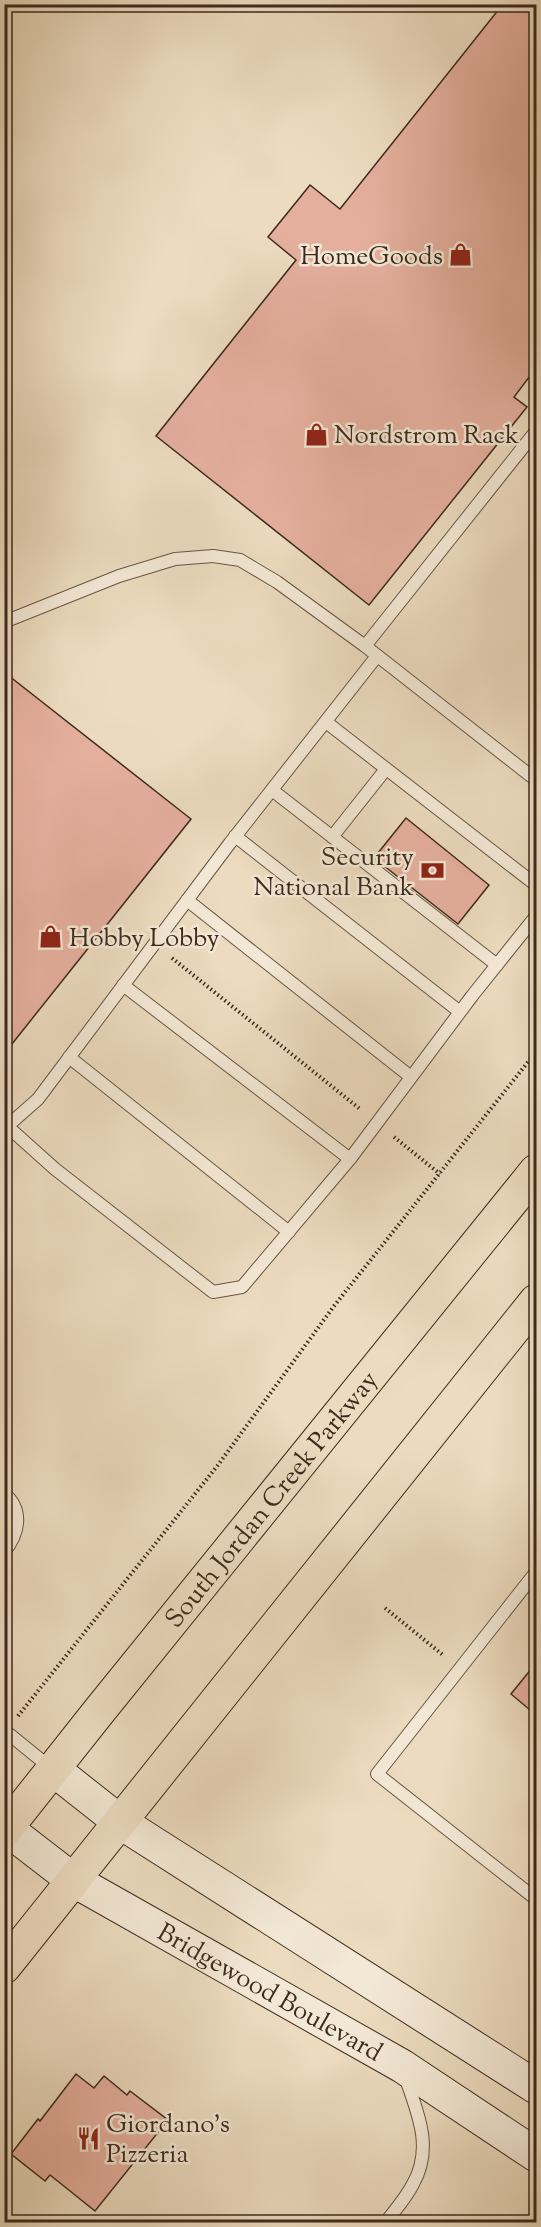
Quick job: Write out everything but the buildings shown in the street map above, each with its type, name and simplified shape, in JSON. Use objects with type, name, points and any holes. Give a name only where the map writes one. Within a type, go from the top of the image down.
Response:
[{"type":"main road","name":"South Jordan Creek Parkway","points":[[5,1829],[537,1171]]},
{"type":"main road","points":[[4,1967],[537,1301]]},
{"type":"street","points":[[53,1769],[120,1822],[537,2087]]},
{"type":"street","name":"Bridgewood Boulevard","points":[[5,1829],[73,1880],[402,2066],[537,2155]]},
{"type":"lane","points":[[364,646],[537,431]]},
{"type":"lane","points":[[4,622],[141,569],[175,559],[213,556],[240,560],[268,576],[364,646],[537,780]]},
{"type":"lane","points":[[377,656],[235,836],[38,1099],[6,1128],[213,1292],[242,1287],[350,1159],[460,1012],[537,916]]},
{"type":"lane","points":[[326,722],[537,885]]},
{"type":"lane","points":[[332,837],[386,769]]},
{"type":"lane","points":[[272,790],[497,965]]},
{"type":"lane","points":[[235,836],[460,1012]]},
{"type":"lane","points":[[187,900],[411,1077]]},
{"type":"lane","points":[[123,985],[350,1159]]},
{"type":"lane","points":[[69,1057],[289,1232]]},
{"type":"lane","points":[[4,1493],[9,1497],[19,1518],[15,1535],[4,1552]]},
{"type":"lane","points":[[537,1572],[377,1774],[537,1899]]},
{"type":"lane","points":[[5,1731],[53,1769]]},
{"type":"lane","points":[[386,2223],[414,2183],[423,2159],[423,2128],[402,2066]]},
{"type":"path","points":[[154,944],[440,1174]]},
{"type":"path","points":[[5,1731],[218,1465],[334,1306],[537,1052]]},
{"type":"path","points":[[385,1608],[460,1669]]},
{"type":"place","name":"HomeGoods","points":[[461,255]]},
{"type":"place","name":"Nordstrom Rack","points":[[316,434]]},
{"type":"place","name":"Security National Bank","points":[[432,871]]},
{"type":"place","name":"Hobby Lobby","points":[[51,937]]},
{"type":"place","name":"Giordano's Pizzeria","points":[[88,2138]]}]
